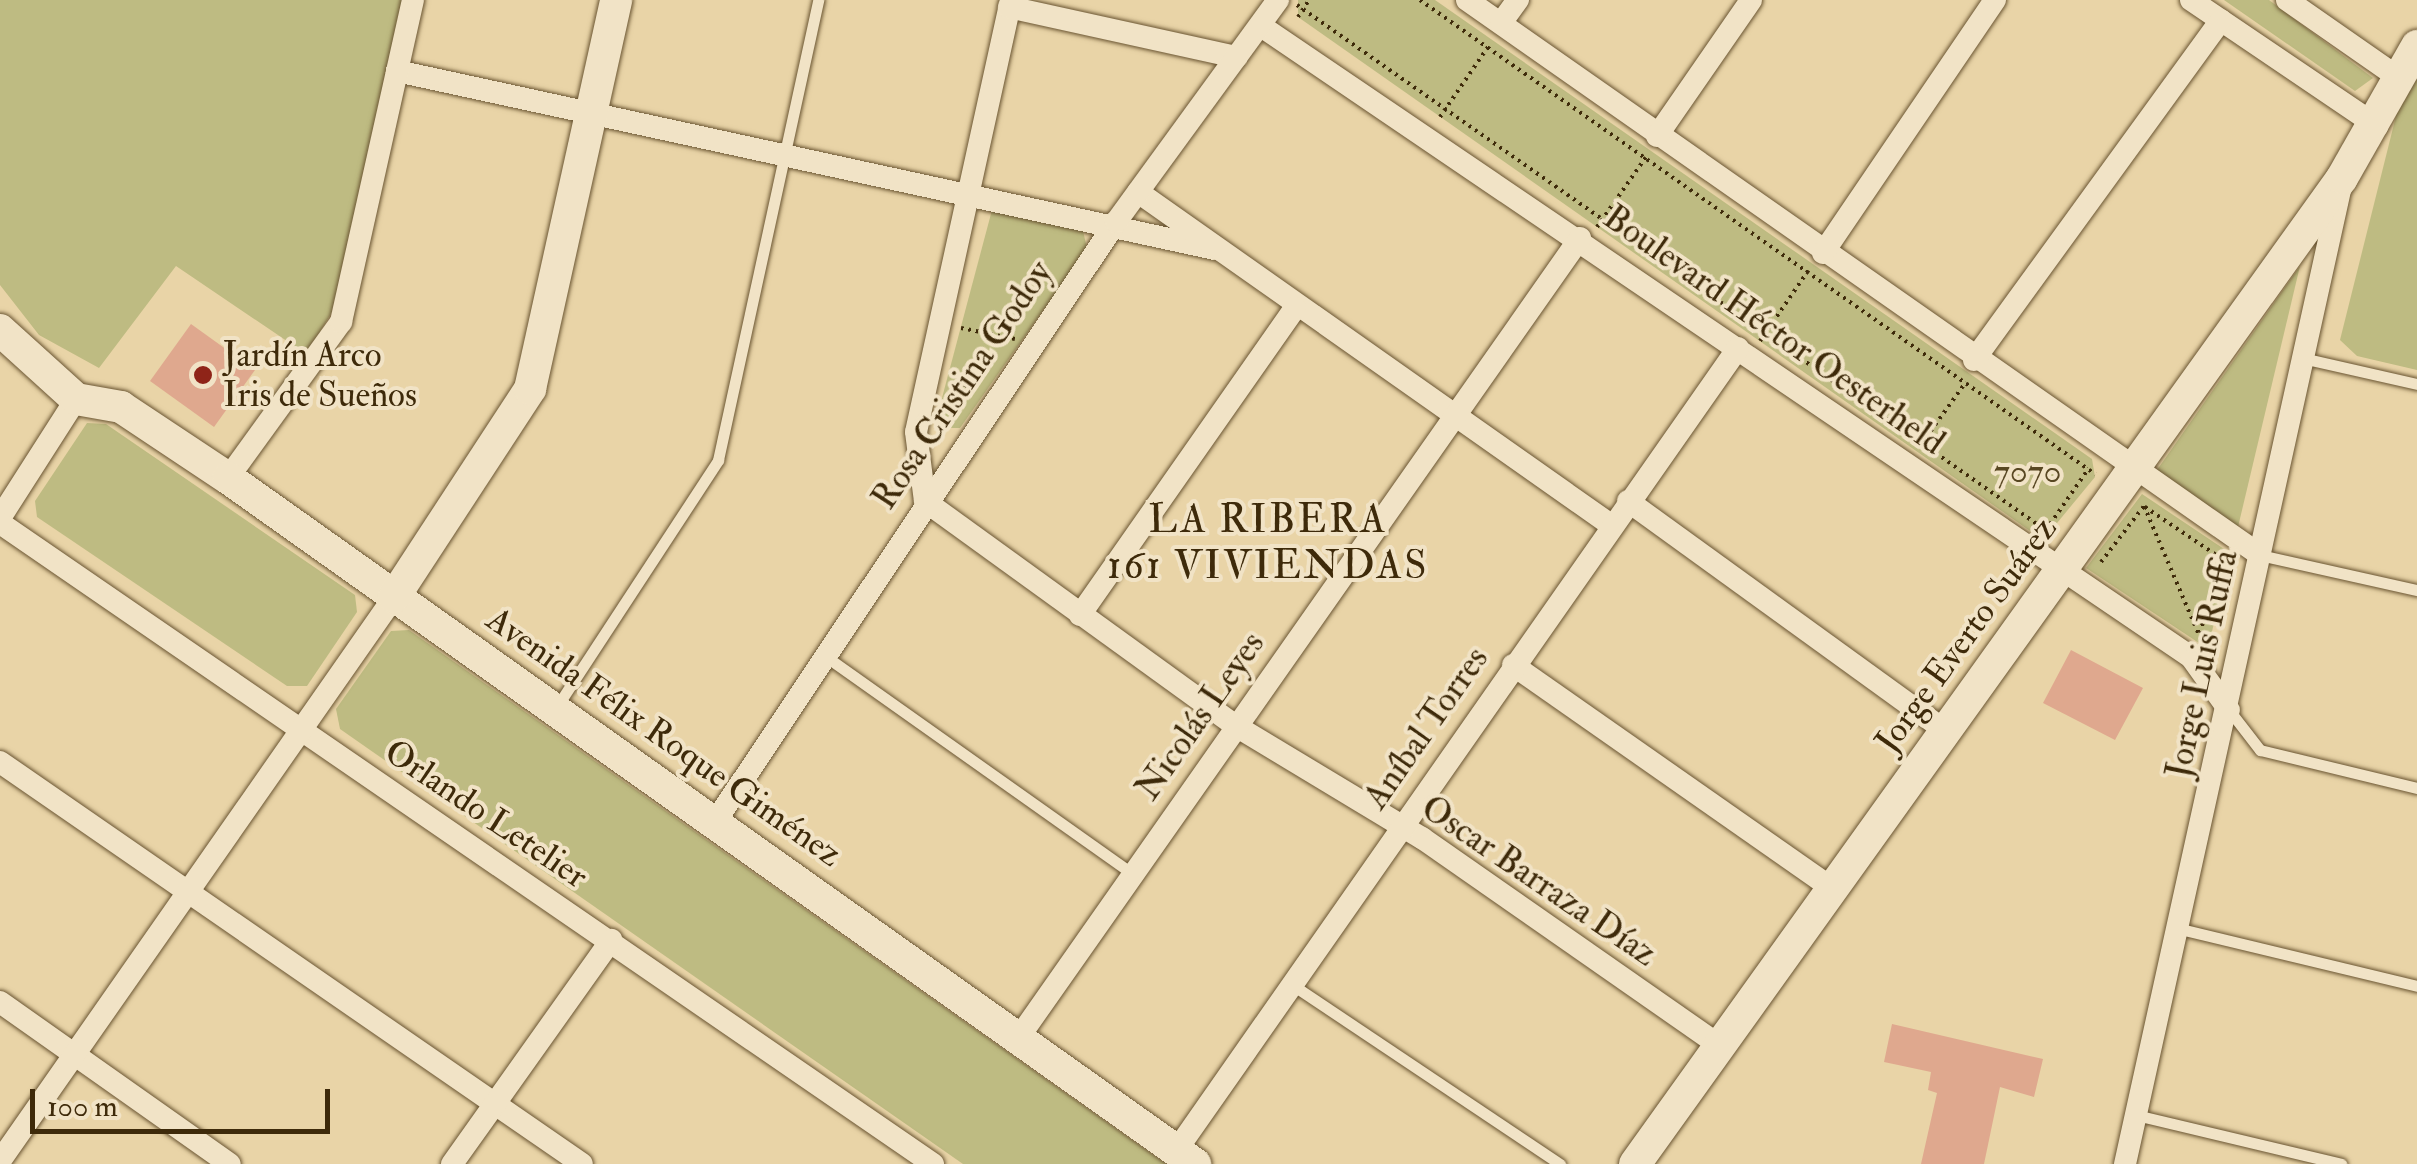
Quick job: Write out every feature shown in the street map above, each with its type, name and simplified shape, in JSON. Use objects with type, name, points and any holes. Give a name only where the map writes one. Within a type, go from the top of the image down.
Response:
[{"type":"street","points":[[228,478],[341,322],[414,0]]},
{"type":"street","points":[[0,1161],[394,597],[530,389],[616,0]]},
{"type":"street","points":[[1468,0],[1497,32],[1818,259],[2140,484],[2260,555]]},
{"type":"street","points":[[1497,32],[1518,0]]},
{"type":"street","points":[[1654,143],[1751,0]]},
{"type":"street","points":[[1818,259],[1995,0]]},
{"type":"street","points":[[2191,0],[2376,126]]},
{"type":"street","points":[[2288,0],[2396,76]]},
{"type":"street","name":"Rosa Cristina Godoy","points":[[717,819],[924,501],[1116,222],[1261,26],[1287,2]]},
{"type":"street","points":[[924,501],[916,432],[965,193],[1010,3],[1237,57]]},
{"type":"street","points":[[1973,367],[2221,20]]},
{"type":"street","name":"Boulevard Héctor Oesterheld","points":[[1261,26],[1589,232],[2060,572],[2191,657],[2229,710]]},
{"type":"street","name":"Jorge Everto Suárez","points":[[1636,1164],[2060,572],[2140,484],[2376,126],[2396,76],[2417,46]]},
{"type":"street","points":[[397,71],[783,156],[1116,222],[1215,249]]},
{"type":"street","name":"Jorge Luis Ruffa","points":[[2125,1164],[2307,358],[2342,178]]},
{"type":"street","points":[[1138,192],[1295,308],[1611,526]]},
{"type":"street","name":"Nicolás Leyes","points":[[1016,1040],[1452,416],[1589,232]]},
{"type":"street","points":[[1080,616],[1295,308]]},
{"type":"street","points":[[0,330],[76,399],[0,520]]},
{"type":"street","name":"Aníbal Torres","points":[[1185,1157],[1291,984],[1398,829],[1628,502],[1749,345]]},
{"type":"street","name":"Avenida Félix Roque Giménez","points":[[76,399],[121,407],[228,478],[717,819],[1016,1040],[1185,1157]]},
{"type":"street","name":"Oscar Barraza Díaz","points":[[924,501],[1236,726],[1398,829],[1720,1046]]},
{"type":"street","points":[[1628,502],[1946,732]]},
{"type":"street","name":"Orlando Letelier","points":[[0,520],[299,731],[611,940],[934,1164]]},
{"type":"street","points":[[1513,665],[1833,889]]},
{"type":"street","points":[[0,762],[582,1164]]},
{"type":"street","points":[[452,1164],[611,940]]},
{"type":"street","points":[[0,1002],[230,1164]]},
{"type":"lane","points":[[556,708],[718,460],[818,0]]},
{"type":"lane","points":[[2307,358],[2417,384]]},
{"type":"lane","points":[[2260,555],[2417,590]]},
{"type":"lane","points":[[822,654],[1132,874]]},
{"type":"lane","points":[[2229,710],[2260,750],[2417,788]]},
{"type":"lane","points":[[2180,929],[2417,986]]},
{"type":"lane","points":[[1291,984],[1560,1164]]},
{"type":"lane","points":[[2136,1116],[2341,1164]]},
{"type":"path","points":[[1298,17],[1309,0]]},
{"type":"path","points":[[1420,0],[2094,474]]},
{"type":"path","points":[[1287,2],[1303,9],[2054,536]]},
{"type":"path","points":[[1440,117],[1497,32]]},
{"type":"path","points":[[1589,232],[1602,220],[1654,143]]},
{"type":"path","points":[[1749,345],[1765,334],[1818,259]]},
{"type":"path","points":[[956,327],[1020,340]]},
{"type":"path","points":[[946,428],[976,367]]},
{"type":"path","points":[[1916,451],[1973,367]]},
{"type":"path","points":[[2039,537],[2093,462]]},
{"type":"path","points":[[2140,484],[2144,506],[2199,636]]},
{"type":"path","points":[[2144,506],[2228,563]]},
{"type":"path","points":[[2098,566],[2144,506]]},
{"type":"path","points":[[2197,642],[2221,558]]},
{"type":"green space","points":[[0,0],[402,0],[332,312],[306,354],[176,266],[99,368],[39,335],[0,285]]},
{"type":"green space","name":"7070","points":[[1298,0],[1435,0],[2092,459],[2095,477],[2043,540],[1298,17]]},
{"type":"green space","points":[[2224,0],[2269,0],[2373,78],[2355,91]]},
{"type":"green space","points":[[2417,72],[2417,370],[2357,356],[2340,340],[2401,96]]},
{"type":"green space","points":[[992,210],[1083,231],[1087,248],[960,428],[945,428],[938,413]]},
{"type":"green space","points":[[2300,266],[2238,527],[2157,470]]},
{"type":"green space","points":[[87,423],[106,424],[355,595],[357,612],[307,686],[287,686],[37,517],[35,501]]},
{"type":"green space","points":[[2142,494],[2230,553],[2208,649],[2086,568]]},
{"type":"green space","points":[[409,630],[1166,1164],[963,1164],[340,729],[336,709],[391,631]]},
{"type":"building","name":"Jardín Arco Iris de Sueños","points":[[191,324],[255,370],[214,427],[150,381]]},
{"type":"building","points":[[2071,650],[2143,688],[2115,740],[2043,703]]},
{"type":"building","points":[[1892,1024],[2043,1059],[2034,1097],[2000,1087],[1984,1164],[1921,1164],[1937,1093],[1928,1090],[1931,1072],[1884,1062]]},
{"type":"place","name":"Jardín Arco Iris de Sueños","points":[[203,375]]},
{"type":"district","name":"LA RIBERA 161 VIVIENDAS","points":[[1268,543]]}]
